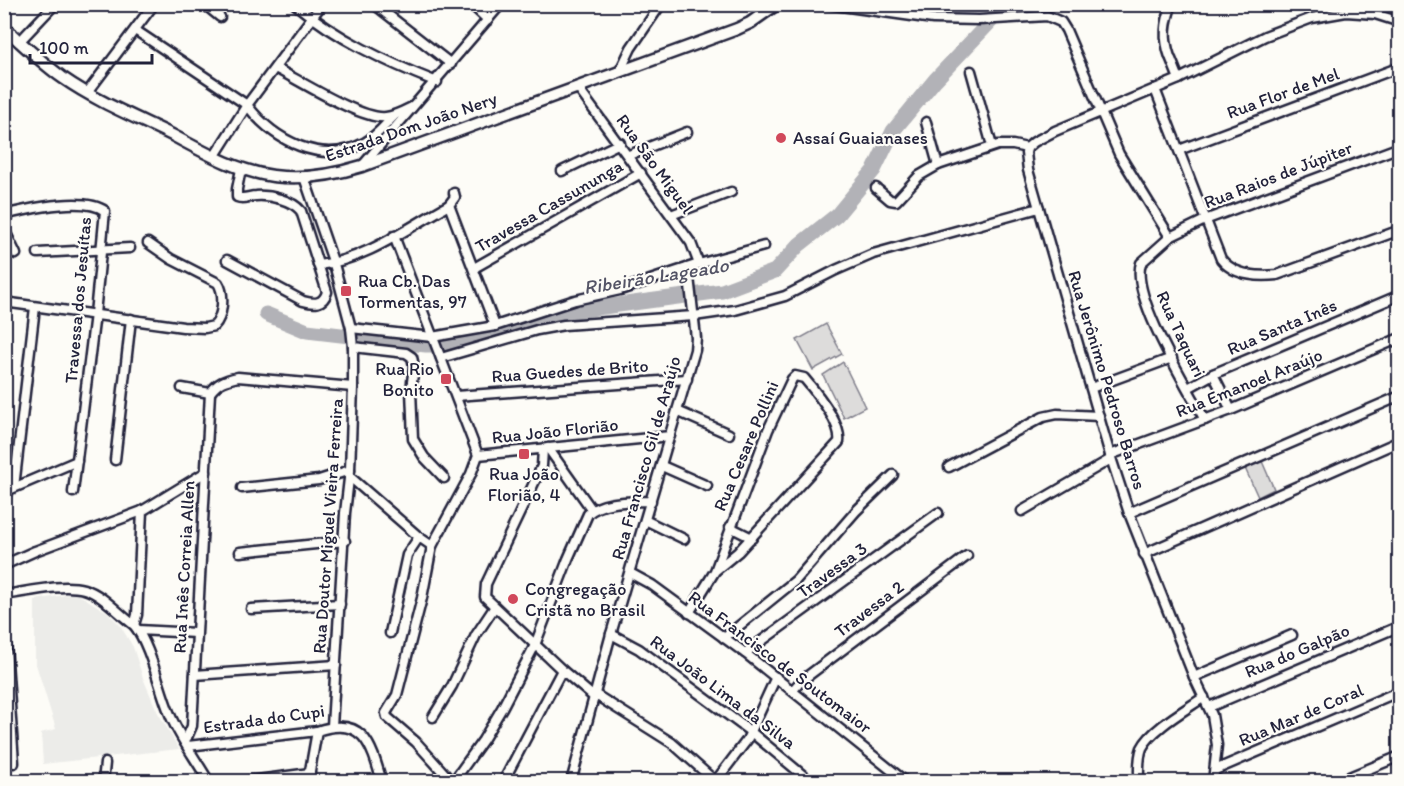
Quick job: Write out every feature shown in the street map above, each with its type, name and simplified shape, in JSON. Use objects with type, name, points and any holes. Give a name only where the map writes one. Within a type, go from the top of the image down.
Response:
[{"type":"main road","name":"Estrada Dom João Nery","points":[[4,27],[44,64],[87,93],[214,157],[241,169],[271,176],[304,177],[346,171],[362,166],[620,70],[738,29],[777,4]]},
{"type":"street","points":[[19,42],[56,4]]},
{"type":"street","points":[[87,93],[154,4]]},
{"type":"street","points":[[204,4],[220,17]]},
{"type":"street","points":[[295,4],[312,18],[372,55],[436,82]]},
{"type":"street","points":[[214,157],[248,105],[322,4]]},
{"type":"street","points":[[374,4],[451,64]]},
{"type":"street","points":[[471,4],[488,20]]},
{"type":"street","points":[[362,166],[501,4]]},
{"type":"street","points":[[620,70],[631,48],[661,4]]},
{"type":"street","points":[[826,4],[933,19],[979,20],[1039,16],[1055,18],[1066,30],[1100,112],[1131,176],[1170,237]]},
{"type":"street","points":[[1172,4],[1165,28],[1166,40],[1179,79]]},
{"type":"street","points":[[876,188],[890,200],[896,201],[920,176],[938,165],[992,146],[1005,144],[1027,148],[1040,139],[1179,79],[1265,36],[1312,18],[1346,12],[1375,14],[1400,22]]},
{"type":"street","points":[[135,30],[248,105],[257,117],[280,137],[308,150],[324,153],[341,152],[364,144],[394,115]]},
{"type":"street","points":[[275,68],[356,109],[377,117],[394,115],[415,105]]},
{"type":"street","name":"Rua Flor de Mel","points":[[1179,150],[1400,68]]},
{"type":"street","points":[[971,71],[992,146]]},
{"type":"street","name":"Rua São Miguel","points":[[577,87],[691,243],[699,264]]},
{"type":"street","points":[[1155,89],[1205,220],[1226,266],[1257,276],[1277,275],[1400,230]]},
{"type":"street","points":[[926,122],[938,165]]},
{"type":"street","points":[[628,155],[687,132]]},
{"type":"street","points":[[562,171],[620,143]]},
{"type":"street","name":"Rua Raios de Júpiter","points":[[1170,237],[1205,220],[1400,147]]},
{"type":"street","name":"Rua Jerônimo Pedroso Barros","points":[[1027,148],[1028,170],[1129,513],[1216,729],[1217,746],[1213,782]]},
{"type":"street","points":[[227,260],[303,301],[312,304],[320,303],[325,298],[327,292],[301,211],[293,203],[262,196],[244,199],[237,197],[241,169]]},
{"type":"street","name":"Travessa Cassununga","points":[[474,268],[641,173]]},
{"type":"street","name":"Rua Doutor Miguel Vieira Ferreira","points":[[304,177],[334,264],[351,328],[353,347],[350,473],[345,513],[332,726]]},
{"type":"street","points":[[671,215],[731,192]]},
{"type":"street","points":[[318,265],[334,264],[384,242],[449,205],[453,201],[454,193]]},
{"type":"street","name":"Travessa dos Jesuítas","points":[[4,215],[55,205],[102,209],[105,215],[73,492]]},
{"type":"street","points":[[449,205],[495,326]]},
{"type":"street","points":[[440,357],[537,330],[564,325],[694,316],[735,310],[785,297],[836,270],[873,254],[1039,208]]},
{"type":"street","points":[[4,229],[16,254]]},
{"type":"street","points":[[394,236],[478,456],[432,549],[397,695],[386,712],[387,717],[416,742],[452,782],[483,740],[535,645],[584,519],[592,510],[605,505],[651,501]]},
{"type":"street","name":"Rua Taquari","points":[[1170,237],[1144,259],[1139,274],[1148,309],[1205,420]]},
{"type":"street","points":[[4,302],[205,328],[214,326],[220,318],[222,294],[218,283],[171,259],[148,243]]},
{"type":"street","points":[[351,328],[434,340],[495,326],[575,300],[620,290],[764,246]]},
{"type":"street","points":[[38,253],[130,248]]},
{"type":"street","name":"Rua Francisco Gil de Araújo","points":[[571,782],[611,634],[695,350],[694,316],[688,268]]},
{"type":"street","name":"Rua Santa Inês","points":[[1231,410],[1213,375],[1400,295]]},
{"type":"street","points":[[14,487],[34,307]]},
{"type":"street","points":[[115,460],[131,319]]},
{"type":"street","name":"Rua Emanoel Araújo","points":[[1022,511],[1111,457],[1231,410],[1400,338]]},
{"type":"street","points":[[353,347],[406,353],[412,357],[414,366],[411,390],[413,439],[424,457],[444,478]]},
{"type":"street","points":[[1091,388],[1172,358]]},
{"type":"street","points":[[1188,388],[1213,375]]},
{"type":"street","name":"Rua Cesare Pollini","points":[[689,613],[715,571],[768,430],[792,379],[795,376],[804,378],[839,430],[839,442],[752,538],[715,571]]},
{"type":"street","points":[[182,388],[210,393],[216,384],[237,377],[353,387]]},
{"type":"street","name":"Rua Guedes de Brito","points":[[456,396],[687,379]]},
{"type":"street","name":"Rua Inês Correia Allen","points":[[187,744],[192,726],[210,393]]},
{"type":"street","points":[[1129,513],[1400,396]]},
{"type":"street","points":[[677,411],[729,434]]},
{"type":"street","points":[[949,466],[1043,417],[1057,414],[1099,416]]},
{"type":"street","name":"Rua João Florião","points":[[478,456],[670,436]]},
{"type":"street","points":[[1144,554],[1400,441]]},
{"type":"street","points":[[545,448],[592,510]]},
{"type":"street","points":[[545,448],[539,472],[484,590],[485,597],[494,608],[562,670],[596,696],[672,743],[716,781],[747,740],[776,677]]},
{"type":"street","points":[[4,492],[77,461]]},
{"type":"street","points":[[662,466],[707,486]]},
{"type":"street","points":[[4,566],[35,551],[142,511],[206,472]]},
{"type":"street","points":[[242,488],[319,480],[350,473],[432,549]]},
{"type":"street","points":[[724,638],[796,580],[856,511],[893,475]]},
{"type":"street","points":[[136,628],[142,511]]},
{"type":"street","name":"Travessa 3","points":[[745,653],[938,513]]},
{"type":"street","points":[[645,520],[684,539]]},
{"type":"street","name":"Rua Cesare Pollini","points":[[730,527],[752,538]]},
{"type":"street","points":[[390,633],[407,555],[419,537]]},
{"type":"street","points":[[240,552],[345,541]]},
{"type":"street","name":"Travessa 2","points":[[793,690],[801,681],[966,556]]},
{"type":"street","name":"Rua Francisco de Soutomaior","points":[[630,573],[652,585],[745,653],[906,782]]},
{"type":"street","points":[[4,595],[49,589],[85,589],[95,594],[136,628],[196,633]]},
{"type":"street","points":[[251,609],[340,604]]},
{"type":"street","points":[[434,717],[452,686],[476,635],[494,608]]},
{"type":"street","points":[[4,617],[14,763]]},
{"type":"street","name":"Rua do Galpão","points":[[1209,707],[1400,626]]},
{"type":"street","name":"Estrada do Cupi","points":[[136,628],[169,713],[209,782]]},
{"type":"street","name":"Rua João Lima da Silva","points":[[611,634],[639,649],[751,732],[811,782]]},
{"type":"street","points":[[1194,677],[1292,635]]},
{"type":"street","points":[[195,675],[336,664]]},
{"type":"street","points":[[503,782],[562,670]]},
{"type":"street","name":"Rua Mar de Coral","points":[[1215,770],[1400,691]]},
{"type":"street","points":[[1138,782],[1140,754],[1145,744],[1159,730],[1204,697]]},
{"type":"street","name":"Estrada do Cupi","points":[[187,744],[317,730],[332,726],[346,727],[358,731],[365,737],[373,751],[382,782]]},
{"type":"street","points":[[241,782],[309,777],[317,730]]},
{"type":"street","points":[[1337,782],[1400,756]]},
{"type":"street","points":[[103,782],[105,763]]},
{"type":"shaded area","points":[[826,324],[842,354],[813,370],[797,340]]},
{"type":"shaded area","points":[[843,362],[865,407],[844,418],[823,375]]},
{"type":"shaded area","points":[[1261,459],[1274,489],[1258,497],[1244,466]]},
{"type":"shaded area","points":[[76,593],[107,612],[120,625],[133,647],[157,711],[179,749],[43,764],[41,733],[56,729],[35,661],[35,600]]},
{"type":"waterway","name":"Ribeirão Lageado","points":[[266,314],[307,331],[426,345],[453,345],[574,311],[722,291],[775,271],[799,245],[837,215],[874,170],[893,131],[935,80],[1007,4]]},
{"type":"place","name":"Assaí Guaianases","points":[[781,138]]},
{"type":"place","name":"Rua Cb. Das Tormentas, 97","points":[[346,291]]},
{"type":"place","name":"Rua Rio Bonito","points":[[446,379]]},
{"type":"place","name":"Rua João Florião, 4","points":[[524,454]]},
{"type":"place","name":"Congregação Cristã no Brasil","points":[[513,599]]}]
